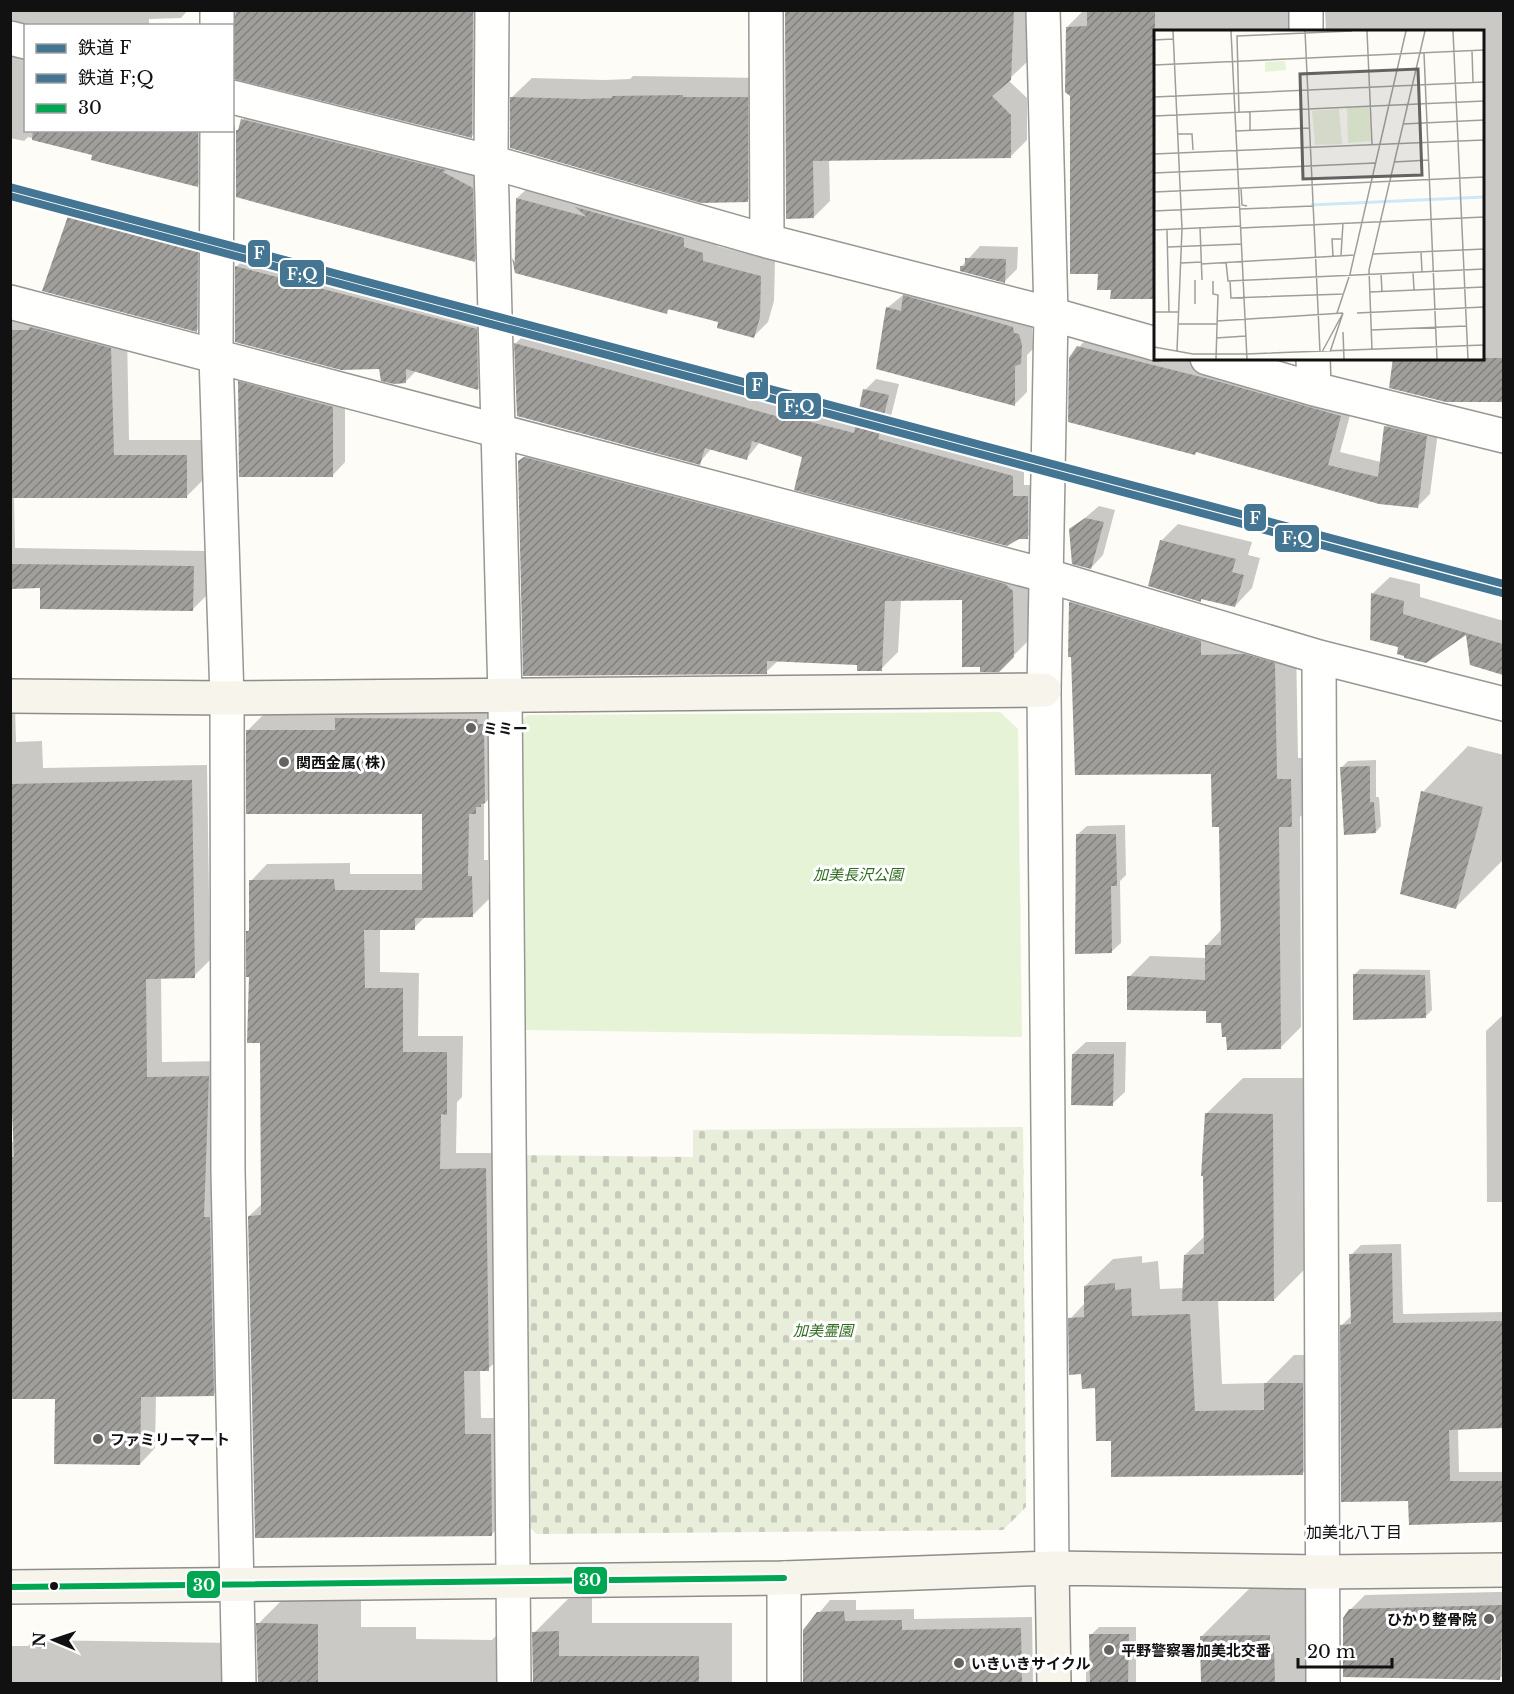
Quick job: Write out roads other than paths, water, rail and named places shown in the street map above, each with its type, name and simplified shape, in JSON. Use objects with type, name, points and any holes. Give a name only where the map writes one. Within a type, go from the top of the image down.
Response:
[{"type":"street","points":[[492,10],[491,162],[500,430],[505,696],[514,1683]]},
{"type":"street","points":[[766,10],[767,241]]},
{"type":"street","points":[[1043,10],[1051,314],[1048,576],[1044,690],[1054,1683]]},
{"type":"street","points":[[1306,10],[1306,30]]},
{"type":"street","points":[[234,98],[491,162],[767,241],[1051,314],[1154,344]]},
{"type":"street","points":[[217,132],[216,356],[227,698],[228,1171],[239,1683]]},
{"type":"street","points":[[10,302],[1048,576],[1319,657],[1503,704]]},
{"type":"street","points":[[1220,360],[1313,374],[1503,436]]},
{"type":"street","points":[[1319,657],[1323,1683]]},
{"type":"street","points":[[10,696],[227,698],[1044,690]]},
{"type":"street","points":[[10,1587],[784,1578],[1052,1568],[1322,1572],[1503,1570]]},
{"type":"street","points":[[784,1578],[784,1683]]},
{"type":"rail line","name":"F","points":[[10,187],[1504,584]]},
{"type":"rail line","name":"F;Q","points":[[10,196],[1502,593]]},
{"type":"place","name":"ミミー","points":[[471,728]]},
{"type":"place","name":"関西金属( 株)","points":[[284,762]]},
{"type":"place","name":"ファミリーマート","points":[[98,1439]]},
{"type":"place","name":"ひかり整骨院","points":[[1489,1619]]},
{"type":"place","name":"平野警察署加美北交番","points":[[1109,1650]]},
{"type":"place","name":"いきいきサイクル","points":[[959,1663]]},
{"type":"district","name":"加美北八丁目","points":[[1354,1532]]},
{"type":"park label","name":"加美長沢公園","points":[[858,874]]},
{"type":"park label","name":"加美霊園","points":[[823,1330]]}]
